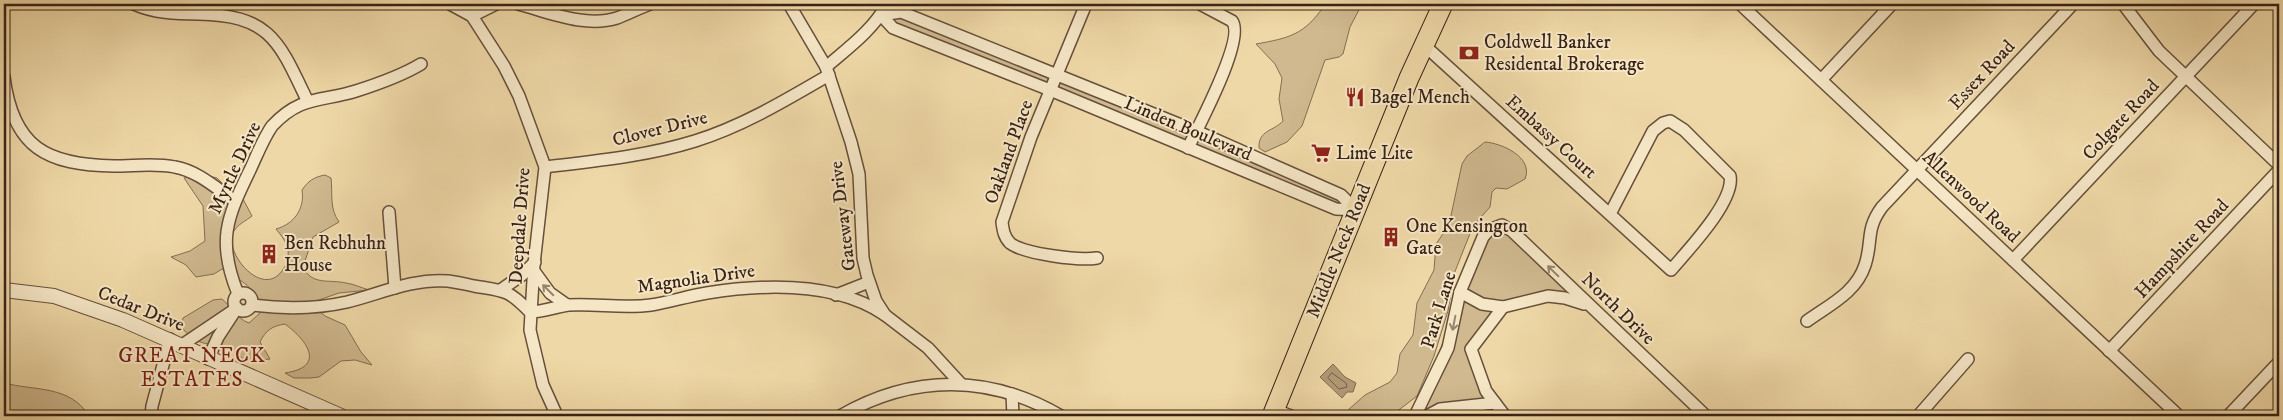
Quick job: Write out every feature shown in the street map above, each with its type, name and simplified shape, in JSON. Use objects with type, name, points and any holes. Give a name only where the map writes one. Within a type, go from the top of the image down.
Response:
[{"type":"main road","name":"Middle Neck Road","points":[[1280,415],[1356,210],[1424,45],[1443,4]]},
{"type":"street","points":[[134,4],[175,14],[225,14],[254,25],[268,34],[284,52],[308,100]]},
{"type":"street","name":"Deepdale Drive","points":[[450,4],[472,16],[504,66],[519,96],[545,168],[534,266],[530,330],[543,385],[557,416]]},
{"type":"street","points":[[472,16],[496,4]]},
{"type":"street","points":[[518,4],[572,18],[598,21],[616,18],[650,4]]},
{"type":"street","name":"Gateway Drive","points":[[789,4],[827,71],[851,142],[859,174],[861,244],[869,282],[885,315],[928,348],[961,384]]},
{"type":"street","name":"Clover Drive","points":[[545,168],[613,159],[694,142],[762,113],[827,71],[882,15],[887,4]]},
{"type":"street","name":"Oakland Place","points":[[1086,4],[1050,90],[1008,200],[1002,222],[1003,232],[1014,245],[1065,258],[1082,260],[1097,258]]},
{"type":"street","points":[[1188,148],[1234,45],[1236,33],[1232,20],[1200,4]]},
{"type":"street","name":"Allenwood Road","points":[[1740,4],[2179,416]]},
{"type":"street","points":[[1821,80],[1892,4]]},
{"type":"street","name":"Essex Road","points":[[1807,321],[1834,303],[1855,284],[1865,267],[1870,230],[1874,219],[1917,170],[2073,4]]},
{"type":"street","points":[[2123,4],[2159,51],[2279,165]]},
{"type":"street","name":"Colgate Road","points":[[2013,260],[2254,4]]},
{"type":"street","name":"Linden Boulevard","points":[[882,15],[901,12],[1196,131],[1329,189],[1341,195],[1356,210]]},
{"type":"street","name":"Linden Boulevard","points":[[882,15],[893,28],[1050,90],[1322,204],[1336,209],[1356,210]]},
{"type":"street","points":[[938,46],[945,29]]},
{"type":"street","name":"Embassy Court","points":[[1424,45],[1671,270],[1704,231],[1727,196],[1732,183],[1730,176],[1684,130],[1670,122],[1663,123],[1653,131],[1610,214]]},
{"type":"street","name":"Myrtle Drive","points":[[208,359],[222,330],[236,308],[234,300],[238,294],[230,275],[226,247],[226,227],[235,202],[272,126],[281,117],[308,100],[355,91],[407,72],[421,64]]},
{"type":"street","points":[[4,77],[7,100],[14,121],[23,136],[38,148],[59,159],[79,164],[151,164],[178,167],[197,175],[235,202]]},
{"type":"street","name":"Hampshire Road","points":[[2109,351],[2279,170]]},
{"type":"street","points":[[1322,204],[1329,189]]},
{"type":"street","points":[[389,212],[396,288]]},
{"type":"street","name":"Park Lane","points":[[1415,416],[1448,348],[1460,292],[1486,233],[1493,227],[1506,226]]},
{"type":"street","name":"North Drive","points":[[1506,226],[1706,416]]},
{"type":"street","points":[[502,289],[534,266],[550,293],[567,306]]},
{"type":"street","points":[[151,416],[152,406],[176,342],[236,308],[245,311],[252,305],[278,308],[315,307],[347,302],[428,281],[447,281],[502,289],[511,294],[530,312]]},
{"type":"street","points":[[836,295],[869,282]]},
{"type":"street","name":"Magnolia Drive","points":[[530,312],[567,306],[615,307],[650,305],[705,293],[752,287],[780,287],[836,295],[866,304],[885,315]]},
{"type":"street","name":"Cedar Drive","points":[[4,290],[54,296],[176,342],[208,359],[341,416]]},
{"type":"street","points":[[1460,292],[1482,304],[1503,307],[1548,296],[1565,298],[1588,305]]},
{"type":"street","points":[[238,294],[249,295],[252,305]]},
{"type":"street","points":[[1471,349],[1503,307]]},
{"type":"street","points":[[1448,348],[1471,349]]},
{"type":"street","points":[[1471,349],[1486,391],[1505,416]]},
{"type":"street","points":[[1918,416],[1968,359]]},
{"type":"street","points":[[2228,416],[2279,362]]},
{"type":"street","points":[[840,416],[870,402],[936,383],[961,384],[1012,394],[1061,416]]},
{"type":"street","points":[[1012,394],[1013,416]]},
{"type":"street","points":[[1427,416],[1440,409],[1495,403]]},
{"type":"shaded area","points":[[1322,4],[1362,4],[1350,27],[1343,54],[1339,57],[1325,60],[1302,126],[1287,142],[1265,152],[1259,148],[1261,138],[1283,121],[1279,99],[1282,78],[1275,64],[1256,44],[1278,40],[1295,34],[1317,16],[1324,6]]},
{"type":"shaded area","points":[[901,12],[1341,195],[1356,210],[1335,209],[893,28],[881,15]]},
{"type":"shaded area","points":[[1485,142],[1507,148],[1521,158],[1527,171],[1525,179],[1507,189],[1496,188],[1492,192],[1490,207],[1473,226],[1454,274],[1448,311],[1434,356],[1417,396],[1391,416],[1347,416],[1347,411],[1365,395],[1390,382],[1397,373],[1400,354],[1413,335],[1417,303],[1434,270],[1436,244],[1449,225],[1462,164],[1467,156]]},
{"type":"shaded area","points":[[201,174],[217,178],[231,192],[243,199],[252,216],[235,229],[232,240],[234,251],[248,271],[258,278],[268,280],[278,276],[288,259],[287,245],[276,229],[288,223],[297,215],[302,203],[302,190],[309,182],[314,178],[325,175],[331,178],[333,206],[339,222],[313,237],[303,267],[311,277],[316,279],[340,282],[369,290],[339,293],[310,303],[325,316],[345,325],[361,352],[372,365],[355,360],[341,361],[319,377],[294,378],[285,373],[298,370],[306,365],[309,353],[306,345],[285,324],[273,327],[265,334],[260,342],[270,359],[260,360],[242,358],[229,349],[197,341],[186,333],[181,326],[183,318],[213,300],[222,299],[238,316],[249,323],[260,313],[257,298],[253,291],[236,277],[222,269],[214,274],[196,277],[186,265],[171,257],[190,251],[205,241],[203,206],[184,178]]},
{"type":"shaded area","points":[[1499,226],[1588,305],[1565,298],[1503,307],[1471,349],[1495,403],[1427,416],[1415,416],[1483,237]]},
{"type":"shaded area","points":[[4,383],[62,394],[81,406],[89,416],[4,416]]},
{"type":"water","points":[[1333,364],[1345,377],[1356,383],[1353,392],[1347,392],[1342,398],[1320,377]]},
{"type":"place","name":"Coldwell Banker Residental Brokerage","points":[[1469,53]]},
{"type":"place","name":"Bagel Mench","points":[[1355,97]]},
{"type":"place","name":"Lime Lite","points":[[1321,153]]},
{"type":"place","name":"One Kensington Gate","points":[[1391,237]]},
{"type":"place","name":"Ben Rebhuhn House","points":[[269,254]]},
{"type":"district","name":"GREAT NECK ESTATES","points":[[192,368]]}]
